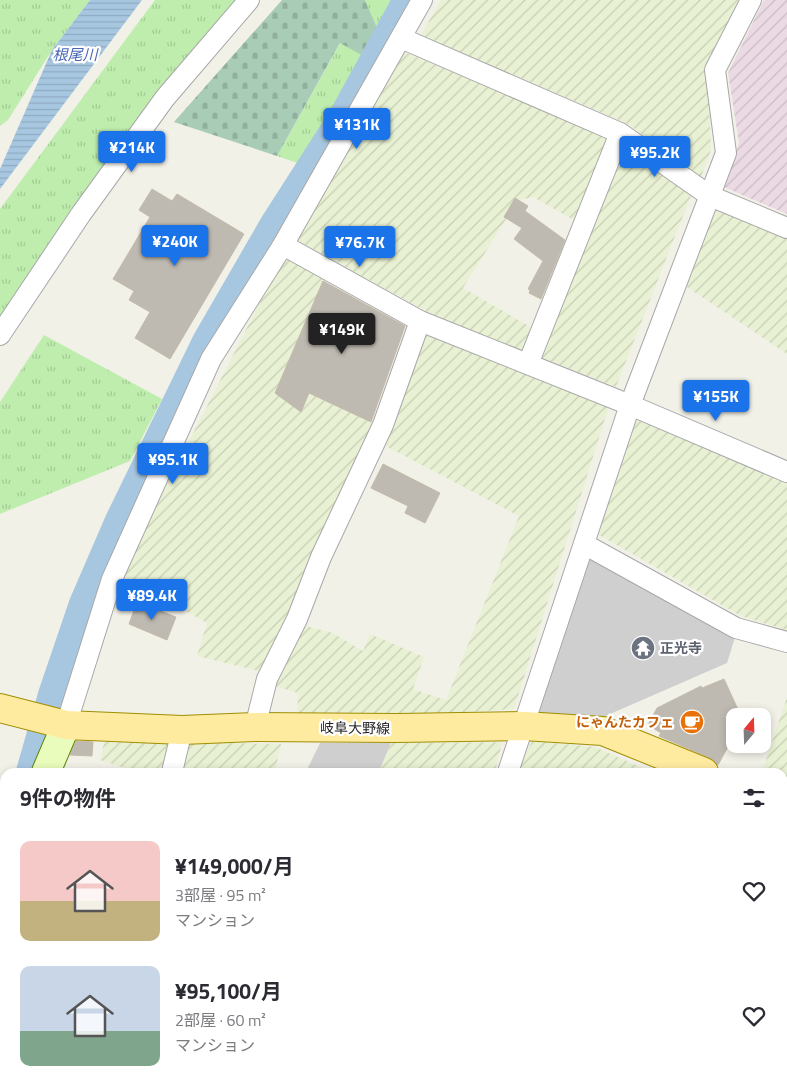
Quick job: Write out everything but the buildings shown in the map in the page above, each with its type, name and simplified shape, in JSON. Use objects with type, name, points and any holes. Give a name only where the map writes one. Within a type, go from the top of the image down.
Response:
[{"type":"main road","name":"岐阜大野線","points":[[0,708],[52,722],[182,730],[255,727],[397,728],[524,726],[603,731],[694,768]]},
{"type":"main road","points":[[46,768],[52,722]]},
{"type":"street","points":[[0,335],[81,214],[165,98],[249,0]]},
{"type":"street","points":[[52,722],[112,579],[211,359],[283,245],[422,0]]},
{"type":"street","points":[[509,768],[630,404],[726,153],[715,70],[750,0]]},
{"type":"street","points":[[401,38],[620,133],[710,196],[787,228]]},
{"type":"street","points":[[528,364],[620,133]]},
{"type":"street","points":[[283,245],[420,321],[630,404],[787,472]]},
{"type":"street","points":[[255,727],[267,678],[297,619],[320,557],[383,425],[420,321]]},
{"type":"street","points":[[584,544],[736,628],[787,642]]},
{"type":"street","points":[[173,768],[182,730]]},
{"type":"shaded area","points":[[764,0],[787,0],[787,214],[724,187],[739,143],[728,73]]},
{"type":"shaded area","name":"正光寺","points":[[586,553],[736,634],[727,663],[594,721],[532,717]]},
{"type":"shaded area","points":[[320,743],[391,743],[381,768],[308,768]]},
{"type":"green space","points":[[0,0],[90,0],[52,50],[8,120],[0,126]]},
{"type":"green space","points":[[155,0],[236,0],[158,92],[70,212],[0,324],[0,209]]},
{"type":"green space","points":[[282,0],[365,0],[380,35],[367,58],[340,43],[277,156],[174,122]]},
{"type":"green space","points":[[365,0],[404,0],[309,167],[277,156],[341,42],[380,36]]},
{"type":"green space","points":[[441,0],[738,0],[708,74],[711,150],[701,177],[628,124],[421,35]]},
{"type":"green space","points":[[404,52],[613,138],[579,223],[533,197],[518,200],[463,288],[536,330],[524,351],[431,314],[295,239]]},
{"type":"green space","points":[[628,145],[692,193],[616,387],[540,357],[622,148]]},
{"type":"green space","points":[[713,208],[787,234],[787,354],[681,283]]},
{"type":"green space","points":[[285,253],[325,277],[276,393],[301,412],[309,393],[374,424],[310,562],[263,672],[197,656],[207,623],[121,575]]},
{"type":"green space","points":[[431,334],[609,406],[514,709],[397,717],[297,718],[298,693],[274,686],[298,624],[333,633],[363,651],[370,634],[424,657],[413,689],[446,700],[519,516],[380,443],[420,339]]},
{"type":"green space","points":[[44,335],[162,399],[130,461],[0,514],[0,402]]},
{"type":"green space","points":[[638,415],[787,479],[787,630],[741,616],[594,532],[631,418]]},
{"type":"green space","points":[[787,697],[787,768],[763,768],[768,753],[771,753],[771,745]]},
{"type":"green space","points":[[105,739],[173,741],[168,768],[125,768],[100,760]]},
{"type":"green space","points":[[532,741],[595,747],[643,768],[518,768]]},
{"type":"green space","points":[[189,742],[281,744],[276,768],[180,768]]},
{"type":"green space","points":[[502,742],[496,768],[381,768],[391,743]]},
{"type":"water","name":"根尾川","points":[[90,0],[142,0],[0,189],[0,169],[52,50]]},
{"type":"waterway","points":[[33,768],[54,695],[85,604],[120,523],[208,342],[275,226],[343,120],[409,0]]},
{"type":"place","name":"正光寺","points":[[643,648]]},
{"type":"place","name":"にゃんたカフェ","points":[[692,722]]}]
